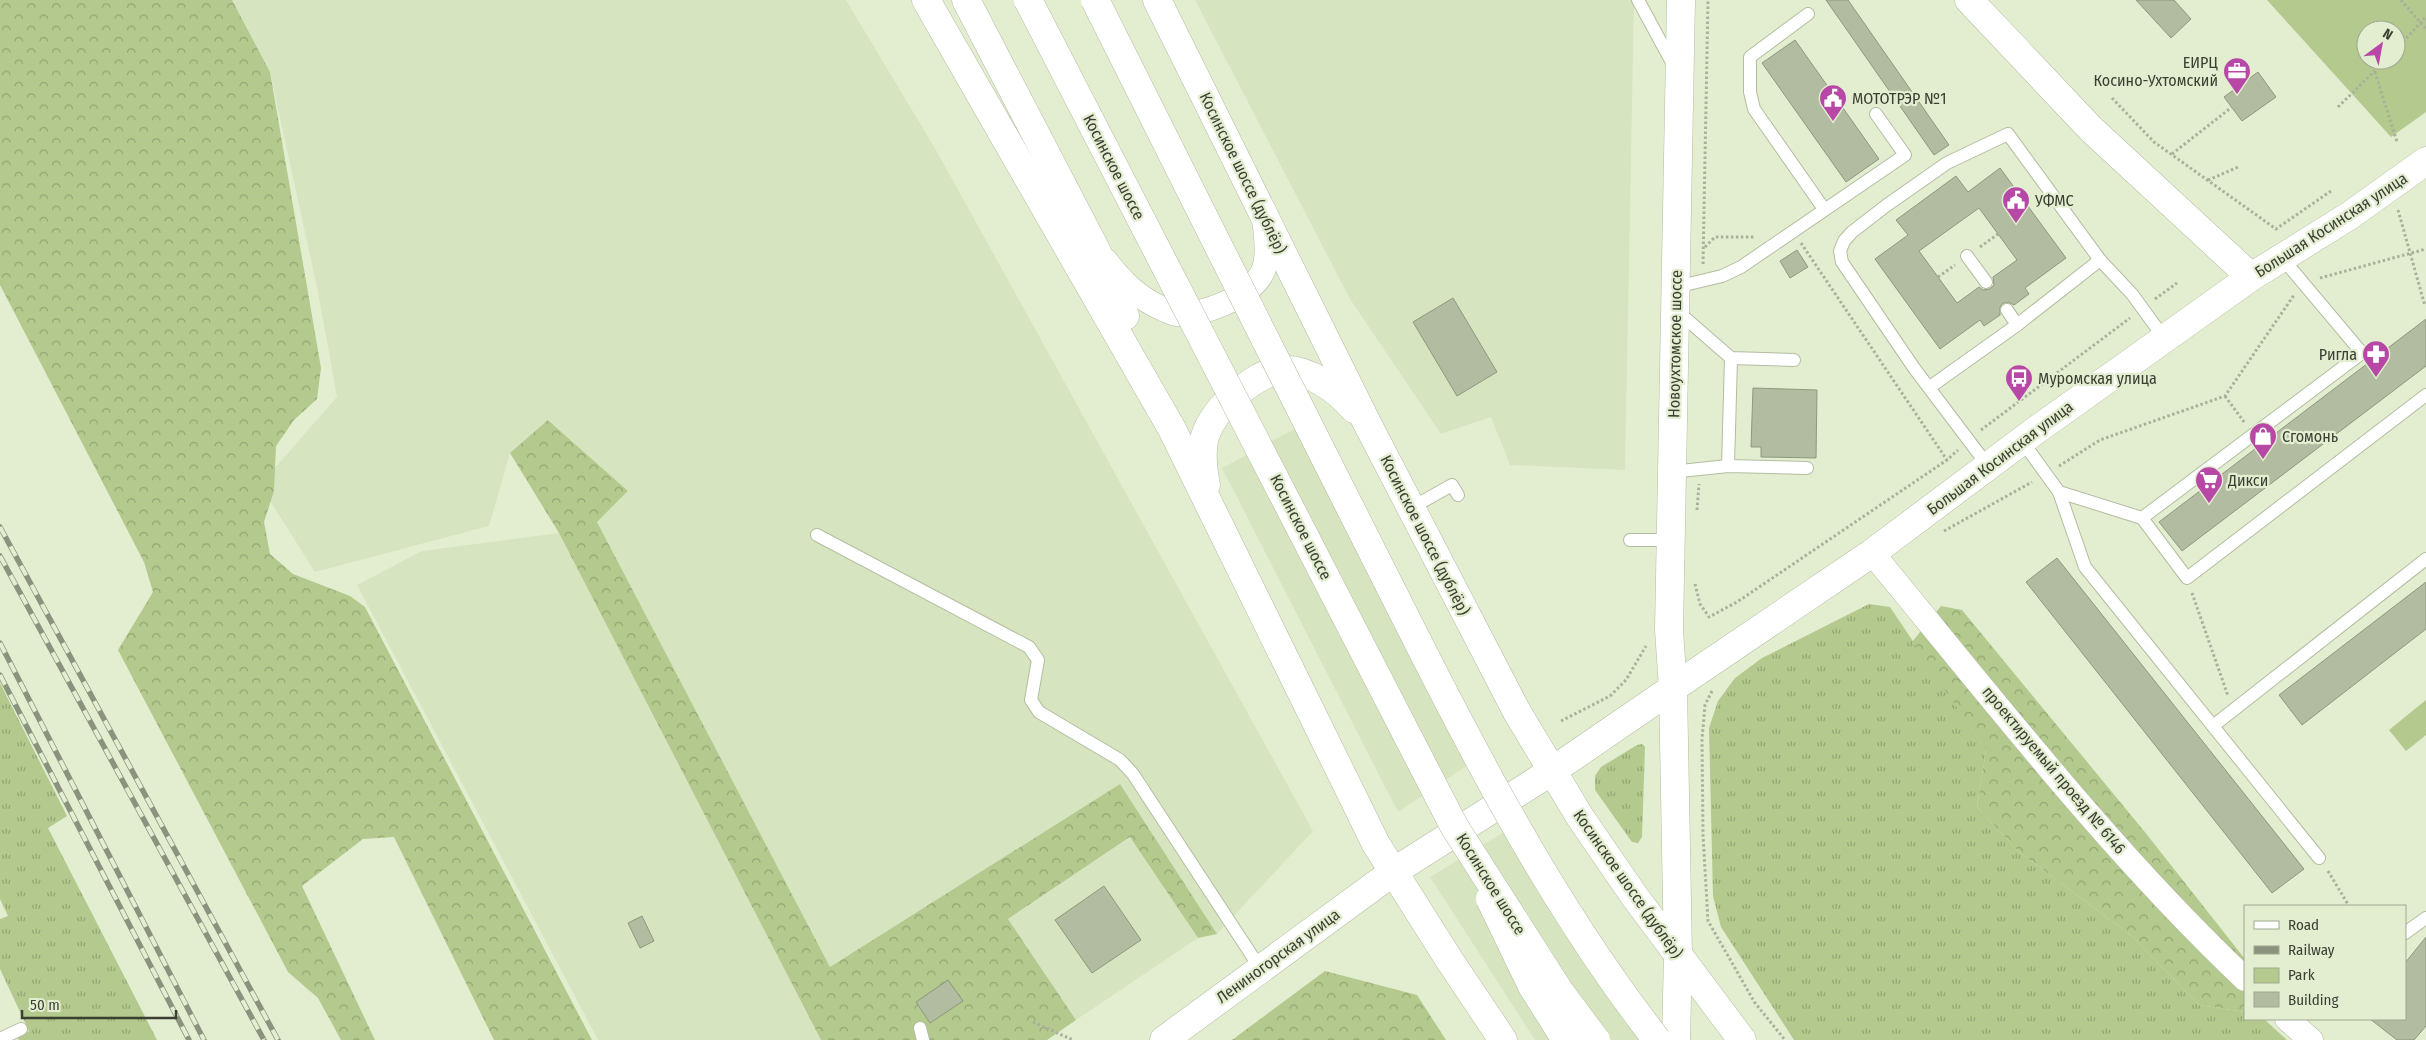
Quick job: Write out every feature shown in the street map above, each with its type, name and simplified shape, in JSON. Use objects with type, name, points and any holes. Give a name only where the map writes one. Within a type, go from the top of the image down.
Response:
[{"type":"main road","points":[[926,0],[1172,429],[1208,499],[1347,787],[1392,872],[1503,1040]]},
{"type":"main road","points":[[966,0],[1095,248],[1172,429]]},
{"type":"main road","name":"Косинское шоссе","points":[[1028,0],[1454,826],[1560,992],[1596,1040]]},
{"type":"main road","points":[[1095,0],[1481,766],[1553,892],[1628,1003],[1657,1040]]},
{"type":"main road","name":"Косинское шоссе (дублёр)","points":[[1157,0],[1368,425],[1517,712],[1552,771],[1629,889],[1742,1040]]},
{"type":"main road","name":"Новоухтомское шоссе","points":[[1676,1040],[1678,955],[1674,688],[1668,630],[1681,0]]},
{"type":"main road","points":[[1969,0],[2091,129],[2251,277]]},
{"type":"main road","name":"Большая Косинская улица","points":[[1552,771],[1872,554],[1988,466],[2164,338],[2251,277],[2400,181],[2426,161]]},
{"type":"main road","points":[[1208,499],[1203,465],[1206,435],[1222,405],[1254,380],[1282,370],[1306,374],[1332,387],[1368,425]]},
{"type":"main road","name":"Лениногорская улица","points":[[1164,1040],[1392,872],[1552,771]]},
{"type":"main road","points":[[1454,826],[1532,986],[1566,1040]]},
{"type":"street","points":[[1095,248],[1122,281],[1146,302],[1176,314],[1216,308],[1239,296],[1261,275],[1267,245],[1263,211]]},
{"type":"street","name":"проектируемый проезд № 6146","points":[[1872,554],[2132,863],[2208,944],[2244,977]]},
{"type":"lane","points":[[1638,0],[1679,76]]},
{"type":"lane","points":[[1808,14],[1750,57],[1750,92],[1754,109],[1824,209]]},
{"type":"lane","points":[[1728,466],[1730,358],[1676,299],[1703,281],[1722,276],[1741,267],[1792,230],[1905,154],[1876,114]]},
{"type":"lane","points":[[1988,466],[1930,388],[1842,262],[1840,251],[1844,241],[1852,232],[1887,205],[1947,163],[2008,134],[2100,260],[2132,294],[2164,338]]},
{"type":"lane","points":[[1967,256],[1986,282]]},
{"type":"lane","points":[[2142,518],[2362,353],[2283,258]]},
{"type":"lane","points":[[1930,388],[2017,325],[2100,260]]},
{"type":"lane","points":[[2006,310],[2017,325]]},
{"type":"lane","points":[[1730,358],[1794,360]]},
{"type":"lane","points":[[2059,492],[2142,518],[2187,578],[2426,395]]},
{"type":"lane","points":[[2022,441],[2059,492],[2085,566],[2319,858]]},
{"type":"lane","points":[[1671,472],[1728,466],[1807,468]]},
{"type":"lane","points":[[1411,508],[1452,485],[1458,494]]},
{"type":"lane","points":[[817,535],[1029,647],[1038,660],[1031,700],[1039,712],[1120,760],[1133,774],[1260,968]]},
{"type":"lane","points":[[1630,540],[1670,540]]},
{"type":"lane","points":[[2213,726],[2426,559]]},
{"type":"lane","points":[[2406,932],[2426,918]]},
{"type":"lane","points":[[0,1039],[21,1029]]},
{"type":"path","points":[[1703,281],[1708,0]]},
{"type":"path","points":[[2401,0],[2426,29]]},
{"type":"path","points":[[2406,38],[2426,17]]},
{"type":"path","points":[[2338,107],[2375,72],[2397,142]]},
{"type":"path","points":[[2112,98],[2154,142],[2276,229],[2331,191]]},
{"type":"path","points":[[2172,154],[2232,107]]},
{"type":"path","points":[[2208,180],[2238,167]]},
{"type":"path","points":[[2397,207],[2426,306]]},
{"type":"path","points":[[1792,230],[1947,460]]},
{"type":"path","points":[[1704,247],[1715,237],[1743,236],[1757,238],[1767,248]]},
{"type":"path","points":[[1942,532],[2046,475],[2100,440],[2225,396],[2303,282],[2411,255],[2426,249]]},
{"type":"path","points":[[1694,582],[1700,604],[1709,617],[1738,602],[1947,460],[1970,440],[2177,283]]},
{"type":"path","points":[[2225,396],[2253,434]]},
{"type":"path","points":[[1697,513],[1700,469]]},
{"type":"path","points":[[2187,578],[2233,711]]},
{"type":"path","points":[[1561,722],[1610,696],[1626,680],[1647,645]]},
{"type":"path","points":[[1715,684],[1705,705],[1702,739],[1703,835],[1708,921],[1755,1003],[1785,1040]]},
{"type":"path","points":[[2319,858],[2349,905]]},
{"type":"path","points":[[1033,1022],[1073,1040]]},
{"type":"shaded area","points":[[232,0],[846,0],[936,150],[1313,831],[1217,934],[1120,784],[830,967],[597,522],[628,491],[549,420],[510,453],[489,526],[315,572],[260,485],[337,397],[318,292],[270,72]]},
{"type":"shaded area","points":[[1195,0],[1634,0],[1625,470],[1510,465],[1491,417],[1441,434],[1350,299]]},
{"type":"shaded area","points":[[1317,417],[1487,752],[1398,812],[1222,468]]},
{"type":"shaded area","points":[[559,533],[821,1040],[598,1040],[357,585],[422,551]]},
{"type":"shaded area","points":[[1522,821],[1660,1040],[1535,1040],[1430,877]]},
{"type":"shaded area","points":[[1131,837],[1198,938],[1076,1020],[1008,919]]},
{"type":"green space","points":[[0,0],[232,0],[270,72],[321,368],[317,399],[294,420],[276,446],[274,491],[264,522],[270,554],[293,574],[350,596],[365,607],[592,1040],[494,1040],[394,837],[363,839],[302,886],[375,1040],[341,1040],[318,998],[288,972],[118,650],[153,592],[144,562],[0,285]]},
{"type":"green space","points":[[2267,0],[2426,0],[2426,112],[2391,137]]},
{"type":"green space","points":[[548,420],[628,491],[597,522],[830,967],[1120,784],[1217,934],[1198,938],[1130,837],[1008,919],[1076,1020],[1047,1040],[821,1040],[559,533],[510,453]]},
{"type":"green space","points":[[1869,604],[1890,607],[1986,750],[1977,807],[2018,851],[2133,937],[2199,1005],[2244,1012],[2244,1020],[2265,1020],[2287,1040],[1794,1040],[1721,927],[1713,896],[1709,728],[1718,701],[1735,678],[1762,658]]},
{"type":"green space","points":[[1941,606],[1962,610],[2144,831],[2244,958],[2244,1012],[2199,1005],[2133,937],[2018,851],[1977,807],[1986,750],[1912,642]]},
{"type":"green space","points":[[0,683],[67,816],[48,828],[157,1040],[19,1040],[17,1037],[29,1031],[0,969],[0,919],[8,916],[0,899]]},
{"type":"green space","points":[[2426,700],[2426,735],[2406,751],[2389,730]]},
{"type":"green space","points":[[1642,744],[1645,747],[1642,837],[1638,843],[1632,842],[1595,790],[1595,776],[1601,767],[1637,745]]},
{"type":"green space","points":[[1325,971],[1417,995],[1446,1040],[1232,1040]]},
{"type":"building","points":[[1826,0],[1848,0],[1949,145],[1934,155]]},
{"type":"building","points":[[2136,0],[2174,0],[2191,19],[2171,38]]},
{"type":"building","points":[[1795,40],[1879,159],[1846,182],[1762,63]]},
{"type":"building","points":[[2258,72],[2276,97],[2242,121],[2224,97]]},
{"type":"building","points":[[2000,168],[2066,258],[2025,288],[2029,294],[2014,305],[2003,303],[2000,307],[2000,315],[1984,326],[1980,320],[1940,349],[1875,259],[1908,235],[1896,220],[1956,176],[1968,192]],"holes":[[[1979,208],[2017,260],[1993,277],[1994,285],[1990,289],[1983,290],[1979,287],[1957,303],[1919,251]]]},
{"type":"building","points":[[1797,250],[1808,267],[1790,278],[1780,261]]},
{"type":"building","points":[[1453,298],[1497,372],[1457,396],[1413,322]]},
{"type":"building","points":[[2426,319],[2426,366],[2182,551],[2159,522]]},
{"type":"building","points":[[1753,388],[1817,390],[1816,458],[1761,457],[1761,447],[1751,447]]},
{"type":"building","points":[[2057,558],[2304,869],[2272,893],[2026,582]]},
{"type":"building","points":[[2426,582],[2426,629],[2302,725],[2279,695]]},
{"type":"building","points":[[1104,886],[1141,940],[1092,973],[1055,920]]},
{"type":"building","points":[[642,916],[654,941],[640,948],[628,923]]},
{"type":"building","points":[[2426,937],[2426,1026],[2414,1040],[2397,1040],[2371,1020],[2406,1020],[2406,962]]},
{"type":"building","points":[[948,980],[963,1001],[930,1023],[916,1002]]},
{"type":"railway","points":[[0,527],[278,1040]]},
{"type":"railway","points":[[0,556],[264,1040]]},
{"type":"railway","points":[[0,643],[204,1040]]},
{"type":"railway","points":[[0,675],[189,1040]]},
{"type":"place","name":"ЕИРЦ Косино-Ухтомский","points":[[2237,95]]},
{"type":"place","name":"МОТОТРЭР №1","points":[[1833,122]]},
{"type":"place","name":"УФМС","points":[[2016,224]]},
{"type":"place","name":"Ригла","points":[[2376,378]]},
{"type":"place","name":"Муромская улица","points":[[2019,402]]},
{"type":"place","name":"Сгомонь","points":[[2263,460]]},
{"type":"place","name":"Дикси","points":[[2209,504]]}]
